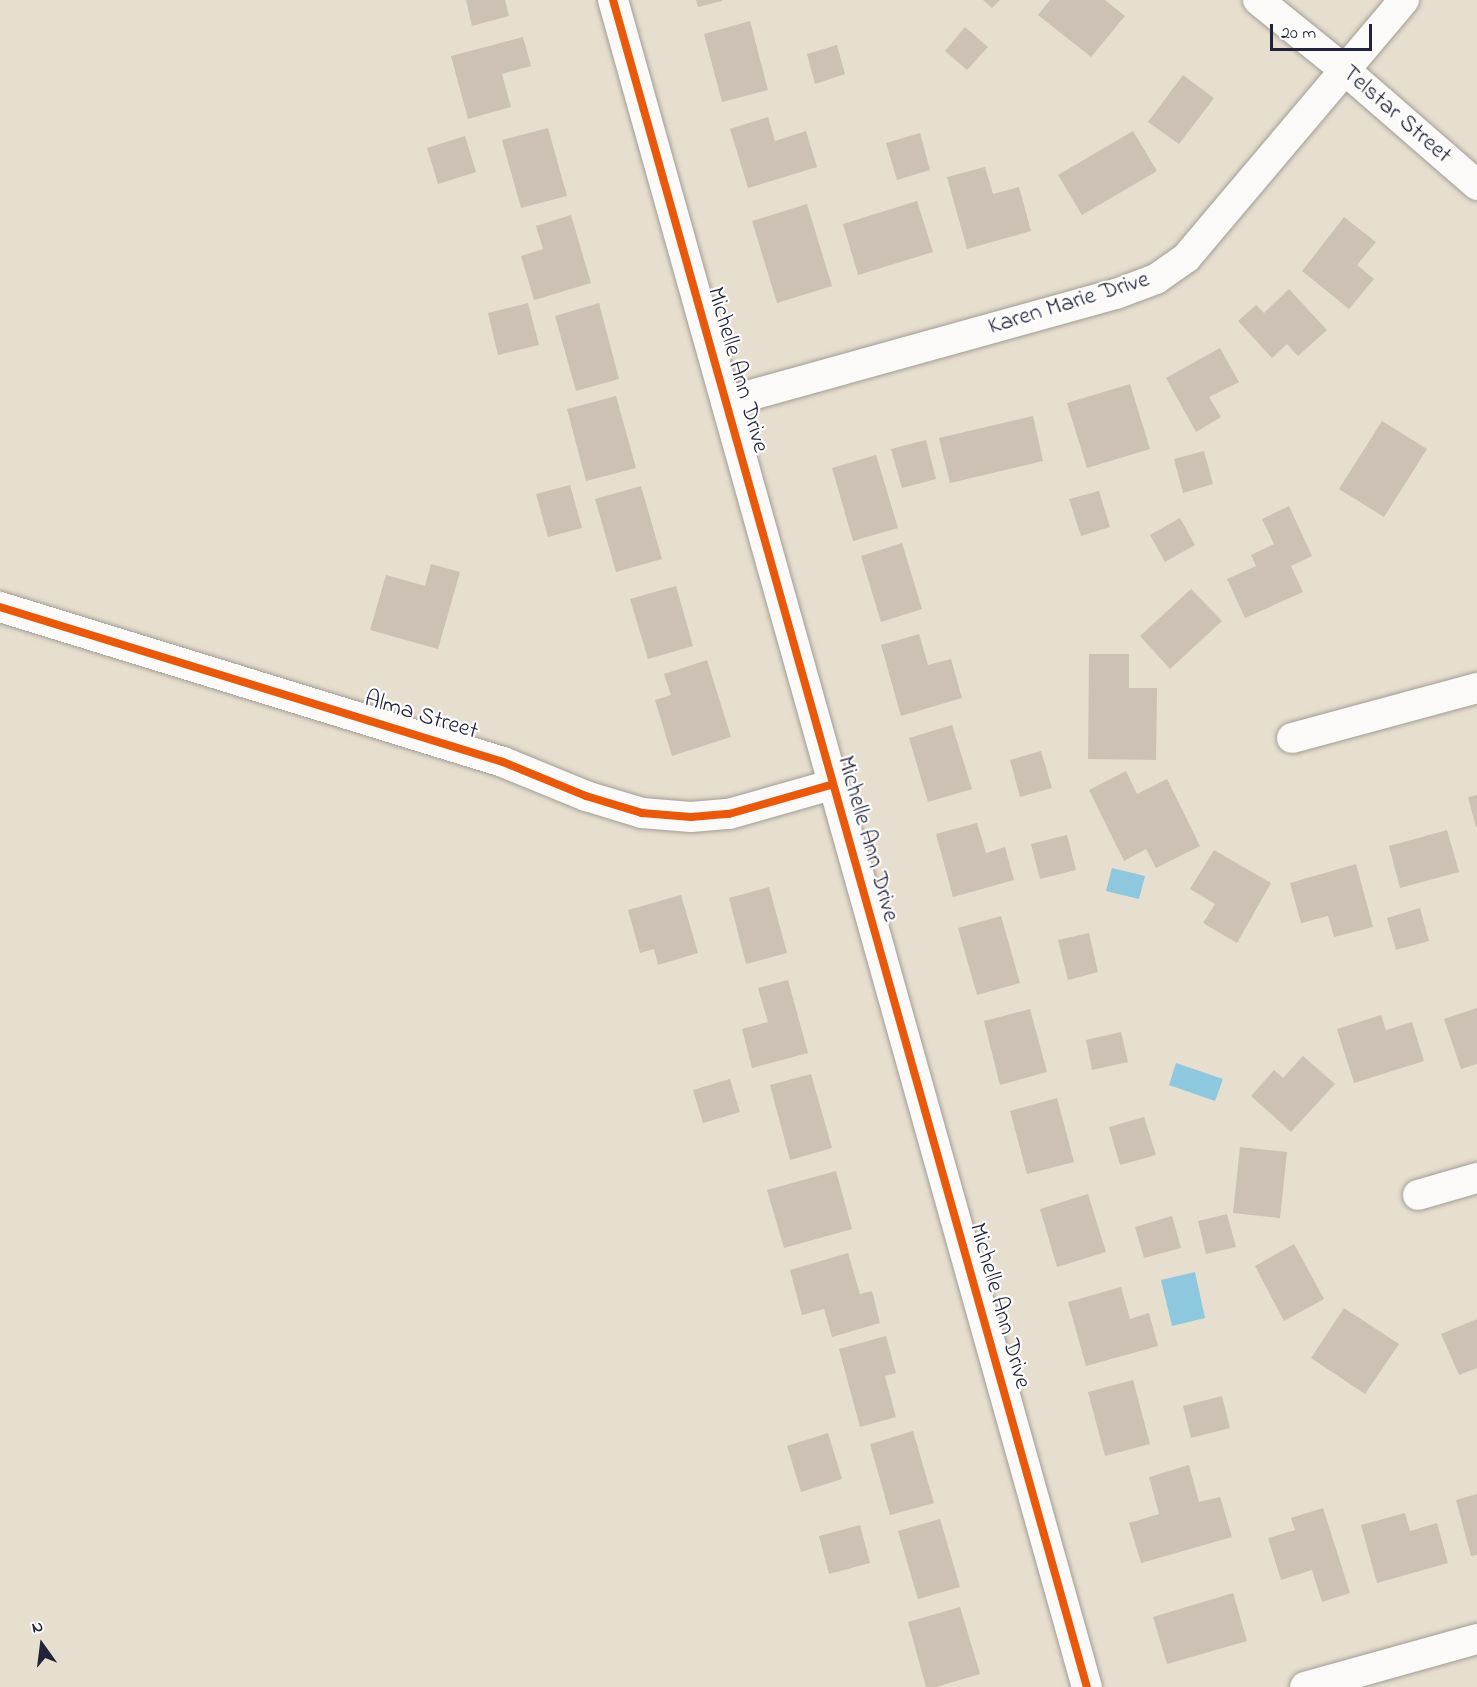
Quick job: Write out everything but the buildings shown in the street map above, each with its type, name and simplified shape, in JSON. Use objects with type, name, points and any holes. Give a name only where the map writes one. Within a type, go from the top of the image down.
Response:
[{"type":"street","name":"Michelle Ann Drive","points":[[613,0],[831,785],[1087,1687]]},
{"type":"street","name":"Telstar Street","points":[[1258,0],[1346,71],[1477,185]]},
{"type":"street","name":"Karen Marie Drive","points":[[726,402],[1116,294],[1156,279],[1186,258],[1404,0]]},
{"type":"street","name":"Alma Street","points":[[0,608],[503,762],[586,796],[642,813],[691,817],[729,814],[831,785]]},
{"type":"street","points":[[1292,738],[1477,688]]},
{"type":"street","points":[[1418,1195],[1477,1178]]},
{"type":"street","points":[[1305,1687],[1477,1639]]},
{"type":"water","points":[[1112,868],[1145,876],[1139,899],[1106,891]]},
{"type":"water","points":[[1176,1063],[1223,1079],[1215,1101],[1169,1085]]},
{"type":"water","points":[[1195,1272],[1205,1318],[1172,1326],[1161,1280]]},
{"type":"cycle path","points":[[613,0],[1087,1687]]},
{"type":"cycle path","points":[[0,607],[503,762],[586,796],[642,813],[691,817],[729,814],[831,785]]}]
